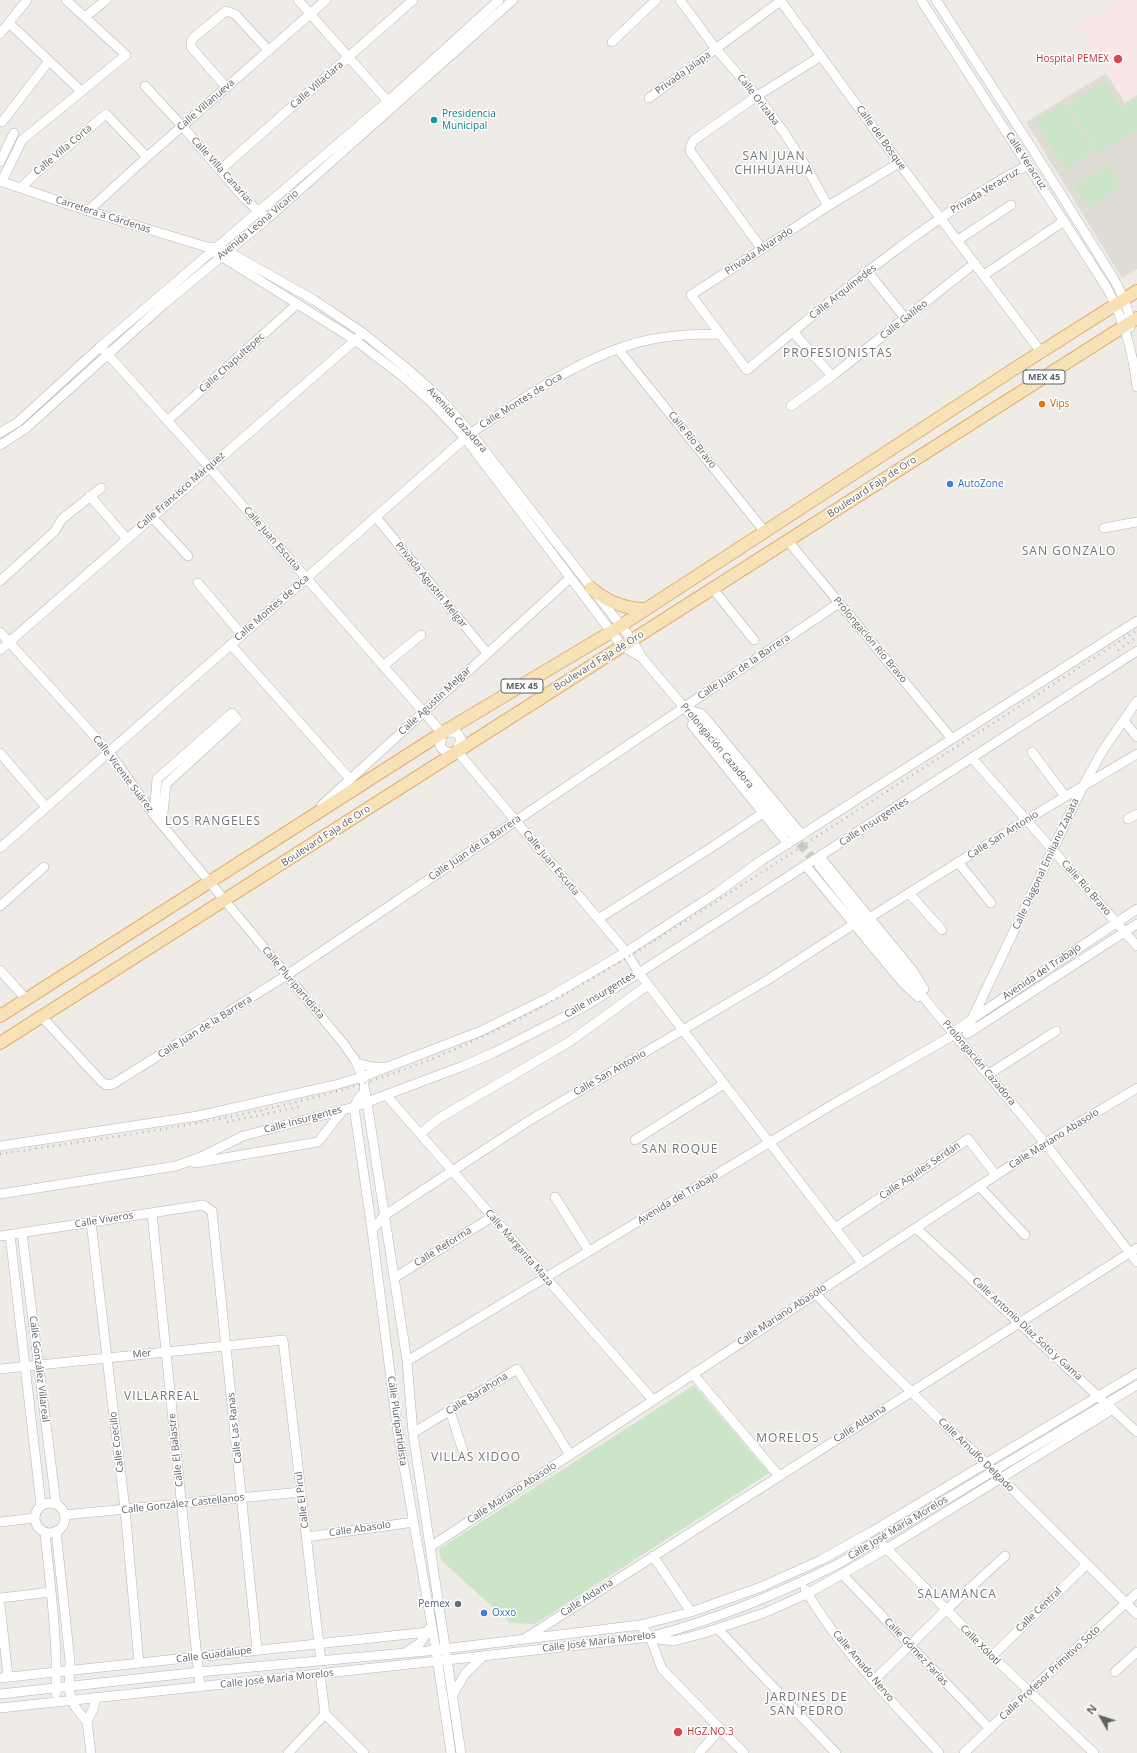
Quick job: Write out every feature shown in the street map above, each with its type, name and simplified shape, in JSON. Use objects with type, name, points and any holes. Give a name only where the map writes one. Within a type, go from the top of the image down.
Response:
[{"type":"main road","name":"Boulevard Faja de Oro","points":[[0,1016],[442,734],[616,629],[939,418],[1137,291]]},
{"type":"main road","name":"Boulevard Faja de Oro","points":[[0,1043],[1130,322]]},
{"type":"main road","points":[[939,418],[943,428],[950,437]]},
{"type":"main road","points":[[591,588],[599,595],[616,604],[626,607],[646,609]]},
{"type":"street","points":[[0,34],[27,0]]},
{"type":"street","points":[[1,181],[22,140],[126,55],[66,0]]},
{"type":"street","points":[[85,17],[106,0]]},
{"type":"street","points":[[298,0],[391,105]]},
{"type":"street","name":"Calle Villanueva","points":[[88,211],[147,157],[326,0]]},
{"type":"street","name":"Calle Villaclara","points":[[220,170],[414,0]]},
{"type":"street","name":"Avenida Leona Vicario","points":[[217,250],[246,238],[267,220],[391,105],[499,0]]},
{"type":"street","points":[[612,42],[656,0]]},
{"type":"street","name":"Calle Orizaba","points":[[680,0],[716,49],[756,96],[787,137],[828,206]]},
{"type":"street","name":"Privada Jalapa","points":[[649,98],[781,0]]},
{"type":"street","name":"Calle del Bosque","points":[[781,0],[820,56],[899,163],[942,218],[1041,352]]},
{"type":"street","name":"Calle Veracruz","points":[[920,0],[1107,288],[1120,302]]},
{"type":"street","name":"Calle Veracruz","points":[[936,0],[1040,160],[1115,281],[1120,302],[1130,322]]},
{"type":"street","name":"Avenida Leona Vicario","points":[[0,433],[18,422],[103,350],[259,212],[391,105],[510,1]]},
{"type":"street","points":[[226,87],[192,47],[191,42],[193,38],[226,11],[235,14],[268,50]]},
{"type":"street","points":[[9,23],[82,91]]},
{"type":"street","points":[[762,249],[690,151],[691,145],[694,140],[756,96],[820,56]]},
{"type":"street","points":[[22,140],[1,121],[49,61]]},
{"type":"street","name":"Calle Villa Canarias","points":[[144,86],[182,126],[244,198],[267,220]]},
{"type":"street","name":"Calle Villa Corta","points":[[21,188],[36,173],[106,114],[147,157]]},
{"type":"street","points":[[0,162],[14,133]]},
{"type":"street","name":"Privada Alvarado","points":[[720,334],[691,295],[828,206],[899,163]]},
{"type":"street","name":"Privada Veracruz","points":[[942,218],[984,190],[1028,166]]},
{"type":"street","name":"Carretera a Cárdenas","points":[[1,181],[88,211],[217,250]]},
{"type":"street","points":[[958,240],[1011,205]]},
{"type":"street","name":"Calle Arquímedes","points":[[720,334],[747,370],[868,272],[942,218]]},
{"type":"street","points":[[984,275],[1064,221]]},
{"type":"street","name":"Avenida Cazadora","points":[[217,250],[239,263],[314,300],[363,333],[410,371],[440,398],[570,578],[616,629]]},
{"type":"street","name":"Avenida Cazadora","points":[[239,263],[296,305],[355,340],[402,376],[468,436],[591,588],[616,629]]},
{"type":"street","name":"Calle Galileo","points":[[791,406],[832,376],[975,263]]},
{"type":"street","points":[[868,272],[905,318]]},
{"type":"street","name":"Calle Chapultepec","points":[[167,421],[296,305]]},
{"type":"street","points":[[1130,322],[1128,341],[1137,387]]},
{"type":"street","points":[[793,332],[832,376]]},
{"type":"street","name":"Calle Francisco Márquez","points":[[0,650],[363,333]]},
{"type":"street","name":"Calle Montes de Oca","points":[[0,848],[468,436],[524,398],[579,365],[618,349],[648,340],[684,335],[720,334]]},
{"type":"street","name":"Calle Río Bravo","points":[[618,349],[765,532]]},
{"type":"street","name":"Avenida Leona Vicario","points":[[0,445],[25,429],[103,350]]},
{"type":"street","name":"Calle Juan Escutia","points":[[103,350],[209,467],[442,734]]},
{"type":"street","points":[[0,581],[54,532],[62,519],[101,488]]},
{"type":"street","points":[[90,496],[127,539]]},
{"type":"street","points":[[152,517],[188,556]]},
{"type":"street","name":"Privada Agustín Melgar","points":[[376,517],[487,653]]},
{"type":"street","points":[[1104,528],[1137,522]]},
{"type":"street","name":"Prolongación Río Bravo","points":[[788,541],[952,739]]},
{"type":"street","name":"Calle Agustín Melgar","points":[[301,824],[570,578]]},
{"type":"street","points":[[198,583],[242,635]]},
{"type":"street","points":[[712,589],[754,640]]},
{"type":"street","name":"Calle Juan de la Barrera","points":[[42,1016],[101,1081],[106,1085],[113,1084],[287,975],[686,709],[839,603]]},
{"type":"street","points":[[0,1146],[198,1116],[335,1085],[362,1077],[481,1031],[548,998],[626,952],[788,844],[1137,621]]},
{"type":"street","name":"Prolongación Cazadora","points":[[616,629],[791,833]]},
{"type":"street","name":"Calle Vicente Suárez","points":[[0,632],[108,752],[154,815],[209,883]]},
{"type":"street","points":[[383,666],[421,635]]},
{"type":"street","name":"Calle Montes de Oca","points":[[231,645],[350,779]]},
{"type":"street","name":"Calle Insurgentes","points":[[0,1194],[176,1166],[201,1157],[243,1136],[354,1107],[493,1053],[582,1008],[806,866],[819,861],[972,758],[1137,651]]},
{"type":"street","name":"Calle Diagonal Emiliano Zapata","points":[[968,1033],[972,1019],[1083,786],[1103,750],[1137,701]]},
{"type":"street","points":[[686,709],[690,723],[788,844]]},
{"type":"street","points":[[686,709],[702,714],[802,835]]},
{"type":"street","points":[[154,815],[158,779],[195,752],[237,719],[232,713],[195,752],[166,784],[162,824]]},
{"type":"street","points":[[1124,721],[1137,737]]},
{"type":"street","points":[[453,732],[458,734],[461,740],[457,751],[448,753],[444,752],[440,746],[442,734],[453,732]]},
{"type":"street","name":"Calle Juan Escutia","points":[[457,751],[626,952],[648,985],[862,1263]]},
{"type":"street","points":[[1032,752],[1065,796]]},
{"type":"street","points":[[0,753],[46,807]]},
{"type":"street","name":"Calle San Antonio","points":[[870,918],[1065,796],[1137,754]]},
{"type":"street","name":"Calle Río Bravo","points":[[972,758],[1137,946]]},
{"type":"street","points":[[598,919],[703,853],[763,812]]},
{"type":"street","points":[[1128,819],[1137,814]]},
{"type":"street","points":[[819,861],[870,918],[913,971],[930,998],[933,1009]]},
{"type":"street","name":"Prolongación Cazadora","points":[[819,861],[954,1036],[989,1074],[1133,1250],[1137,1262]]},
{"type":"street","points":[[958,862],[990,903]]},
{"type":"street","points":[[806,866],[902,982],[924,1003],[933,1009]]},
{"type":"street","points":[[0,906],[44,867]]},
{"type":"street","name":"Calle Pluripartidista","points":[[209,883],[343,1043],[357,1063],[362,1077],[407,1361],[414,1433],[430,1547],[451,1753]]},
{"type":"street","points":[[909,893],[942,930]]},
{"type":"street","name":"Avenida del Trabajo","points":[[407,1361],[769,1143],[954,1036],[972,1019],[1137,909]]},
{"type":"street","name":"Calle San Antonio","points":[[372,1230],[385,1215],[452,1170],[604,1075],[769,980],[854,924]]},
{"type":"street","name":"Avenida del Trabajo","points":[[954,1036],[968,1033],[1137,924]]},
{"type":"street","points":[[0,970],[26,999]]},
{"type":"street","points":[[420,1134],[438,1119],[569,1042],[648,985]]},
{"type":"street","points":[[989,1074],[1056,1031]]},
{"type":"street","points":[[357,1063],[374,1067],[394,1065]]},
{"type":"street","points":[[635,1140],[724,1084]]},
{"type":"street","name":"Calle Mariano Abasolo","points":[[430,1547],[1045,1143],[1137,1088]]},
{"type":"street","points":[[354,1107],[358,1099],[365,1091]]},
{"type":"street","name":"Calle Margarita Maza","points":[[386,1095],[653,1400]]},
{"type":"street","name":"Calle Pluripartidista","points":[[354,1107],[372,1230],[397,1427],[431,1622],[441,1650]]},
{"type":"street","points":[[176,1166],[318,1142],[342,1110]]},
{"type":"street","name":"Calle Aquiles Serdán","points":[[835,1228],[968,1139],[996,1175]]},
{"type":"street","points":[[979,1186],[1025,1235]]},
{"type":"street","points":[[555,1196],[589,1251]]},
{"type":"street","name":"Calle Viveros","points":[[0,1236],[203,1205],[208,1207]]},
{"type":"street","name":"Calle Las Ranas","points":[[208,1207],[212,1211],[258,1649]]},
{"type":"street","name":"Calle El Balastre","points":[[152,1213],[200,1687]]},
{"type":"street","name":"Calle Reforma","points":[[394,1278],[492,1217]]},
{"type":"street","name":"Calle Coecillo","points":[[91,1222],[125,1509],[139,1663]]},
{"type":"street","name":"Calle Antonio Díaz Soto y Gama","points":[[916,1228],[1137,1432]]},
{"type":"street","name":"Calle González Villareal","points":[[22,1233],[56,1504]]},
{"type":"street","name":"Calle González Villareal","points":[[10,1235],[41,1506]]},
{"type":"street","name":"Calle Aldama","points":[[522,1640],[1133,1250]]},
{"type":"street","name":"Calle Arnulfo Delgado","points":[[816,1294],[911,1391],[986,1463],[1137,1614]]},
{"type":"street","points":[[384,1326],[400,1323]]},
{"type":"street","name":"Mer","points":[[0,1369],[283,1340]]},
{"type":"street","name":"Calle El Pirul","points":[[283,1340],[321,1661]]},
{"type":"street","name":"Calle Barahona","points":[[414,1433],[517,1369],[570,1455]]},
{"type":"street","name":"Calle José María Morelos","points":[[0,1694],[69,1688],[199,1672],[441,1650],[640,1625],[691,1612],[754,1590],[795,1572],[871,1532],[1137,1373]]},
{"type":"street","points":[[693,1374],[779,1476]]},
{"type":"street","points":[[650,1637],[674,1641],[718,1629],[764,1613],[807,1594],[843,1575],[1001,1478],[1054,1440],[1110,1406],[1137,1385]]},
{"type":"street","points":[[450,1411],[462,1451]]},
{"type":"street","points":[[1047,1426],[1054,1440]]},
{"type":"street","name":"Calle José María Morelos","points":[[0,1708],[71,1699],[200,1687],[442,1661],[650,1637],[727,1614],[801,1583],[840,1563],[994,1471],[1054,1440]]},
{"type":"street","name":"Calle González Castellanos","points":[[64,1515],[301,1492]]},
{"type":"street","points":[[959,1492],[965,1500]]},
{"type":"street","points":[[46,1503],[56,1504],[63,1511],[63,1525],[56,1531],[45,1532],[37,1527],[35,1513],[46,1503]]},
{"type":"street","points":[[926,1512],[932,1520]]},
{"type":"street","points":[[0,1522],[35,1518]]},
{"type":"street","name":"Calle Abasolo","points":[[307,1537],[414,1522]]},
{"type":"street","points":[[56,1531],[70,1672],[69,1688],[71,1699],[81,1716],[87,1722]]},
{"type":"street","points":[[45,1532],[57,1672],[56,1701]]},
{"type":"street","name":"Calle Xólotl","points":[[871,1532],[886,1549],[1028,1692],[1094,1753]]},
{"type":"street","points":[[653,1556],[691,1612]]},
{"type":"street","points":[[874,1680],[946,1610],[1005,1556]]},
{"type":"street","name":"Calle Central","points":[[992,1656],[1087,1564]]},
{"type":"street","name":"Calle Amado Nervo","points":[[795,1572],[807,1594],[849,1653],[939,1753]]},
{"type":"street","name":"Calle Gómez Farías","points":[[843,1575],[990,1729]]},
{"type":"street","points":[[0,1598],[51,1592]]},
{"type":"street","name":"Calle Profesor Primitivo Soto","points":[[964,1753],[1028,1692],[1137,1593]]},
{"type":"street","points":[[0,1604],[4,1678]]},
{"type":"street","points":[[403,1653],[420,1643],[428,1632],[431,1622]]},
{"type":"street","points":[[640,1625],[650,1637],[662,1669],[744,1753]]},
{"type":"street","points":[[718,1629],[836,1753]]},
{"type":"street","name":"Calle Guadalupe","points":[[4,1678],[70,1672],[258,1649],[428,1632]]},
{"type":"street","points":[[1115,1672],[1137,1652]]},
{"type":"street","points":[[452,1696],[466,1674],[484,1656]]},
{"type":"street","name":"Calle Pluripartidista","points":[[442,1661],[452,1696],[461,1753]]},
{"type":"street","points":[[320,1674],[325,1714],[364,1753]]},
{"type":"street","points":[[91,1753],[87,1722],[94,1707],[95,1697]]},
{"type":"street","points":[[288,1753],[325,1714]]},
{"type":"street","points":[[699,1753],[720,1729]]},
{"type":"shaded area","name":"Hospital PEMEX","points":[[1119,0],[1137,0],[1137,92],[1126,99],[1078,26]]},
{"type":"shaded area","points":[[1106,73],[1125,103],[1137,95],[1137,269],[1122,278],[1026,122]]},
{"type":"green space","points":[[1104,81],[1120,108],[1137,98],[1137,130],[1098,154],[1067,104]]},
{"type":"green space","points":[[1063,103],[1094,152],[1066,170],[1035,120]]},
{"type":"green space","points":[[1108,164],[1122,186],[1089,208],[1074,186]]},
{"type":"green space","points":[[694,1385],[769,1473],[535,1624],[510,1623],[441,1560],[439,1549]]},
{"type":"tunnel","points":[[791,833],[818,865]]},
{"type":"railway","points":[[0,1154],[156,1130],[260,1111],[361,1084],[411,1067],[458,1048],[550,1003],[638,951],[1137,630]]},
{"type":"railway","points":[[1118,650],[1137,637]]},
{"type":"railway","points":[[227,1122],[303,1106]]},
{"type":"place","name":"Hospital PEMEX","points":[[1118,59]]},
{"type":"place","name":"Presidencia Municipal","points":[[434,120]]},
{"type":"place","name":"Vips","points":[[1042,404]]},
{"type":"place","name":"AutoZone","points":[[950,484]]},
{"type":"place","name":"Pemex","points":[[458,1604]]},
{"type":"place","name":"Oxxo","points":[[484,1613]]},
{"type":"place","name":"HGZ.NO.3","points":[[678,1732]]},
{"type":"district","name":"SAN JUAN CHIHUAHUA","points":[[774,164]]},
{"type":"district","name":"PROFESIONISTAS","points":[[838,354]]},
{"type":"district","name":"SAN GONZALO","points":[[1069,552]]},
{"type":"district","name":"LOS RANGELES","points":[[213,822]]},
{"type":"district","name":"SAN ROQUE","points":[[680,1150]]},
{"type":"district","name":"VILLARREAL","points":[[162,1397]]},
{"type":"district","name":"MORELOS","points":[[788,1439]]},
{"type":"district","name":"VILLAS XIDOO","points":[[476,1458]]},
{"type":"district","name":"SALAMANCA","points":[[957,1595]]},
{"type":"district","name":"JARDINES DE SAN PEDRO","points":[[807,1705]]}]
